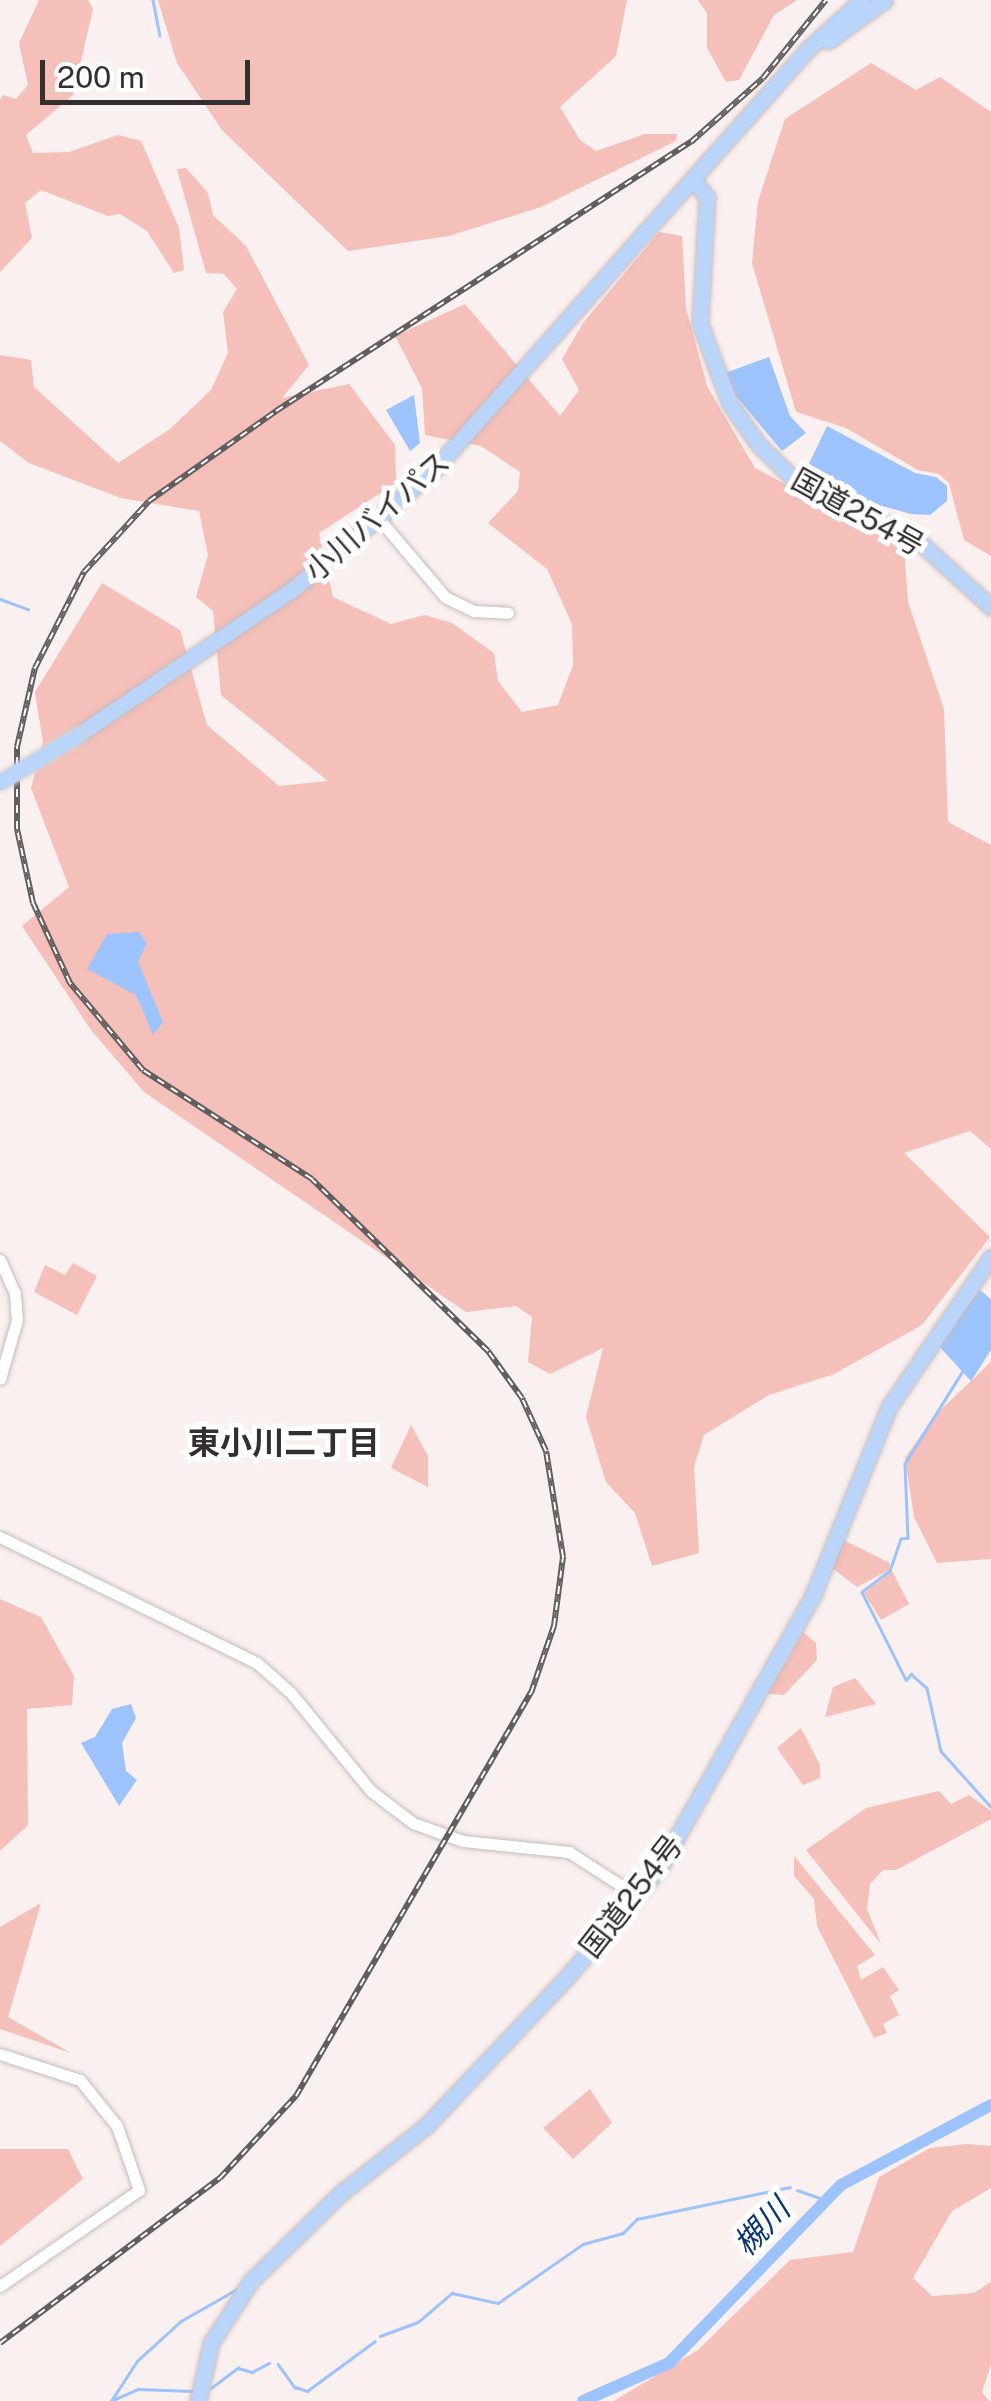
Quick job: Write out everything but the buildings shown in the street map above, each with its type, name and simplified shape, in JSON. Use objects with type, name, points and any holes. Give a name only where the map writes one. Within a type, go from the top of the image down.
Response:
[{"type":"highway","points":[[694,182],[808,50],[862,0]]},
{"type":"highway","points":[[694,182],[830,39],[885,0]]},
{"type":"highway","name":"小川バイパス","points":[[0,782],[241,625],[380,520],[475,427],[694,182]]},
{"type":"highway","name":"国道254号","points":[[694,182],[706,197],[700,324],[730,404],[758,444],[804,489],[914,537],[991,607]]},
{"type":"highway","name":"国道254号","points":[[198,2401],[212,2343],[250,2282],[342,2193],[426,2125],[637,1896],[678,1839],[785,1648],[889,1407],[991,1257]]},
{"type":"street","points":[[380,520],[446,597],[474,611],[508,613]]},
{"type":"street","points":[[0,1260],[16,1294],[17,1320],[0,1379]]},
{"type":"street","points":[[0,1537],[250,1658],[292,1694],[371,1791],[413,1823],[463,1840],[569,1852],[637,1896]]},
{"type":"street","points":[[0,2054],[80,2080],[117,2126],[139,2190],[0,2286]]},
{"type":"shaded area","points":[[39,0],[88,0],[93,9],[73,95],[26,135],[33,153],[69,152],[118,135],[141,141],[179,228],[184,270],[174,273],[147,231],[120,214],[108,216],[41,190],[25,203],[32,238],[0,272],[0,100],[3,95],[16,99],[28,85],[19,43]]},
{"type":"shaded area","points":[[158,0],[627,0],[616,56],[560,107],[580,140],[596,151],[645,134],[677,134],[676,141],[541,207],[449,236],[348,251],[222,130],[177,63]]},
{"type":"shaded area","points":[[698,0],[797,0],[774,15],[739,80],[726,82],[707,48],[707,13]]},
{"type":"shaded area","points":[[871,63],[916,90],[940,77],[991,112],[991,556],[964,540],[949,483],[939,474],[918,470],[846,428],[796,412],[752,263],[758,201],[785,119]]},
{"type":"shaded area","points":[[186,168],[208,193],[213,215],[246,246],[309,365],[282,398],[349,384],[395,445],[396,483],[319,533],[333,597],[391,624],[425,615],[452,623],[494,653],[498,681],[522,712],[558,705],[573,665],[572,624],[547,569],[488,523],[518,491],[520,472],[481,446],[425,435],[422,388],[395,336],[465,304],[560,416],[579,390],[562,359],[583,323],[659,232],[682,236],[686,308],[707,386],[755,468],[904,547],[908,602],[944,709],[948,822],[991,845],[991,1149],[970,1131],[904,1153],[990,1237],[922,1325],[834,1374],[769,1395],[704,1435],[694,1467],[699,1553],[652,1566],[635,1513],[606,1482],[586,1417],[603,1348],[550,1374],[528,1362],[532,1317],[516,1306],[466,1312],[144,1092],[91,1030],[22,926],[69,887],[31,788],[43,743],[35,692],[102,583],[180,630],[207,725],[279,786],[328,781],[221,695],[213,611],[196,597],[208,555],[199,511],[121,498],[29,463],[0,441],[0,355],[31,360],[34,387],[118,463],[170,429],[211,390],[228,353],[223,312],[237,289],[224,274],[206,273],[177,169]]},
{"type":"shaded area","points":[[73,1263],[97,1276],[77,1315],[34,1292],[45,1265],[65,1275]]},
{"type":"shaded area","points":[[991,1362],[991,1559],[937,1563],[914,1517],[905,1458],[935,1415]]},
{"type":"shaded area","points":[[411,1425],[428,1456],[428,1487],[391,1468]]},
{"type":"shaded area","points":[[843,1540],[890,1563],[889,1570],[857,1587],[832,1568]]},
{"type":"shaded area","points":[[892,1571],[909,1604],[881,1620],[864,1593]]},
{"type":"shaded area","points":[[0,1599],[41,1617],[74,1676],[72,1705],[27,1709],[28,1825],[0,1851]]},
{"type":"shaded area","points":[[803,1632],[816,1643],[817,1660],[784,1695],[767,1694]]},
{"type":"shaded area","points":[[855,1678],[876,1704],[825,1717],[833,1687]]},
{"type":"shaded area","points":[[801,1728],[820,1765],[820,1778],[803,1785],[777,1748]]},
{"type":"shaded area","points":[[939,1791],[951,1804],[969,1795],[991,1811],[991,1819],[896,1870],[883,1870],[870,1884],[867,1909],[881,1944],[806,1850],[866,1808]]},
{"type":"shaded area","points":[[794,1856],[875,1955],[857,1966],[861,1980],[883,1967],[899,1990],[890,1996],[899,2015],[883,2024],[887,2033],[874,2038],[817,1926],[814,1899],[794,1876]]},
{"type":"shaded area","points":[[41,1903],[8,2017],[71,2053],[0,2029],[0,1927]]},
{"type":"shaded area","points":[[590,2089],[612,2123],[573,2159],[543,2128]]},
{"type":"shaded area","points":[[991,2146],[991,2188],[952,2211],[913,2278],[932,2296],[974,2293],[991,2282],[991,2364],[982,2392],[989,2401],[614,2401],[698,2350],[790,2260],[853,2252],[879,2177],[930,2148]]},
{"type":"shaded area","points":[[0,2149],[68,2149],[83,2179],[0,2246]]},
{"type":"water","points":[[769,357],[790,416],[806,433],[782,451],[729,388],[725,373]]},
{"type":"water","points":[[414,395],[420,443],[410,451],[386,410]]},
{"type":"water","points":[[827,426],[915,473],[936,477],[947,486],[947,501],[930,515],[911,514],[821,489],[803,476]]},
{"type":"water","points":[[139,932],[147,943],[138,962],[163,1022],[153,1035],[136,995],[87,969],[107,934]]},
{"type":"water","points":[[980,1290],[991,1299],[991,1350],[971,1381],[937,1344]]},
{"type":"water","points":[[131,1704],[136,1718],[122,1743],[126,1771],[137,1780],[119,1806],[81,1743],[95,1737],[112,1709]]},
{"type":"waterway","points":[[153,0],[160,35]]},
{"type":"waterway","points":[[0,599],[28,609]]},
{"type":"waterway","points":[[965,1368],[905,1464],[908,1538],[901,1539],[890,1571],[862,1592],[906,1680],[911,1674],[927,1688],[941,1751],[991,1807]]},
{"type":"waterway","name":"槻川","points":[[583,2401],[669,2363],[841,2185],[991,2105]]},
{"type":"waterway","points":[[380,2336],[418,2322],[452,2293],[498,2303],[583,2244],[623,2233],[637,2219],[790,2187]]},
{"type":"waterway","points":[[797,2190],[826,2200]]},
{"type":"waterway","points":[[111,2401],[137,2361],[181,2321],[237,2289]]},
{"type":"waterway","points":[[278,2364],[295,2387],[307,2391],[375,2341]]},
{"type":"waterway","points":[[211,2388],[238,2368],[252,2372],[269,2363]]},
{"type":"waterway","points":[[113,2400],[138,2389],[192,2391]]},
{"type":"railway","points":[[0,2343],[220,2178],[296,2096],[531,1693],[554,1626],[563,1557],[546,1451],[522,1398],[488,1351],[312,1179],[143,1070],[70,983],[33,903],[17,829],[17,747],[35,668],[84,572],[149,501],[276,411],[691,142],[763,78],[826,0]]},
{"type":"district","name":"東小川二丁目","points":[[284,1443]]}]
